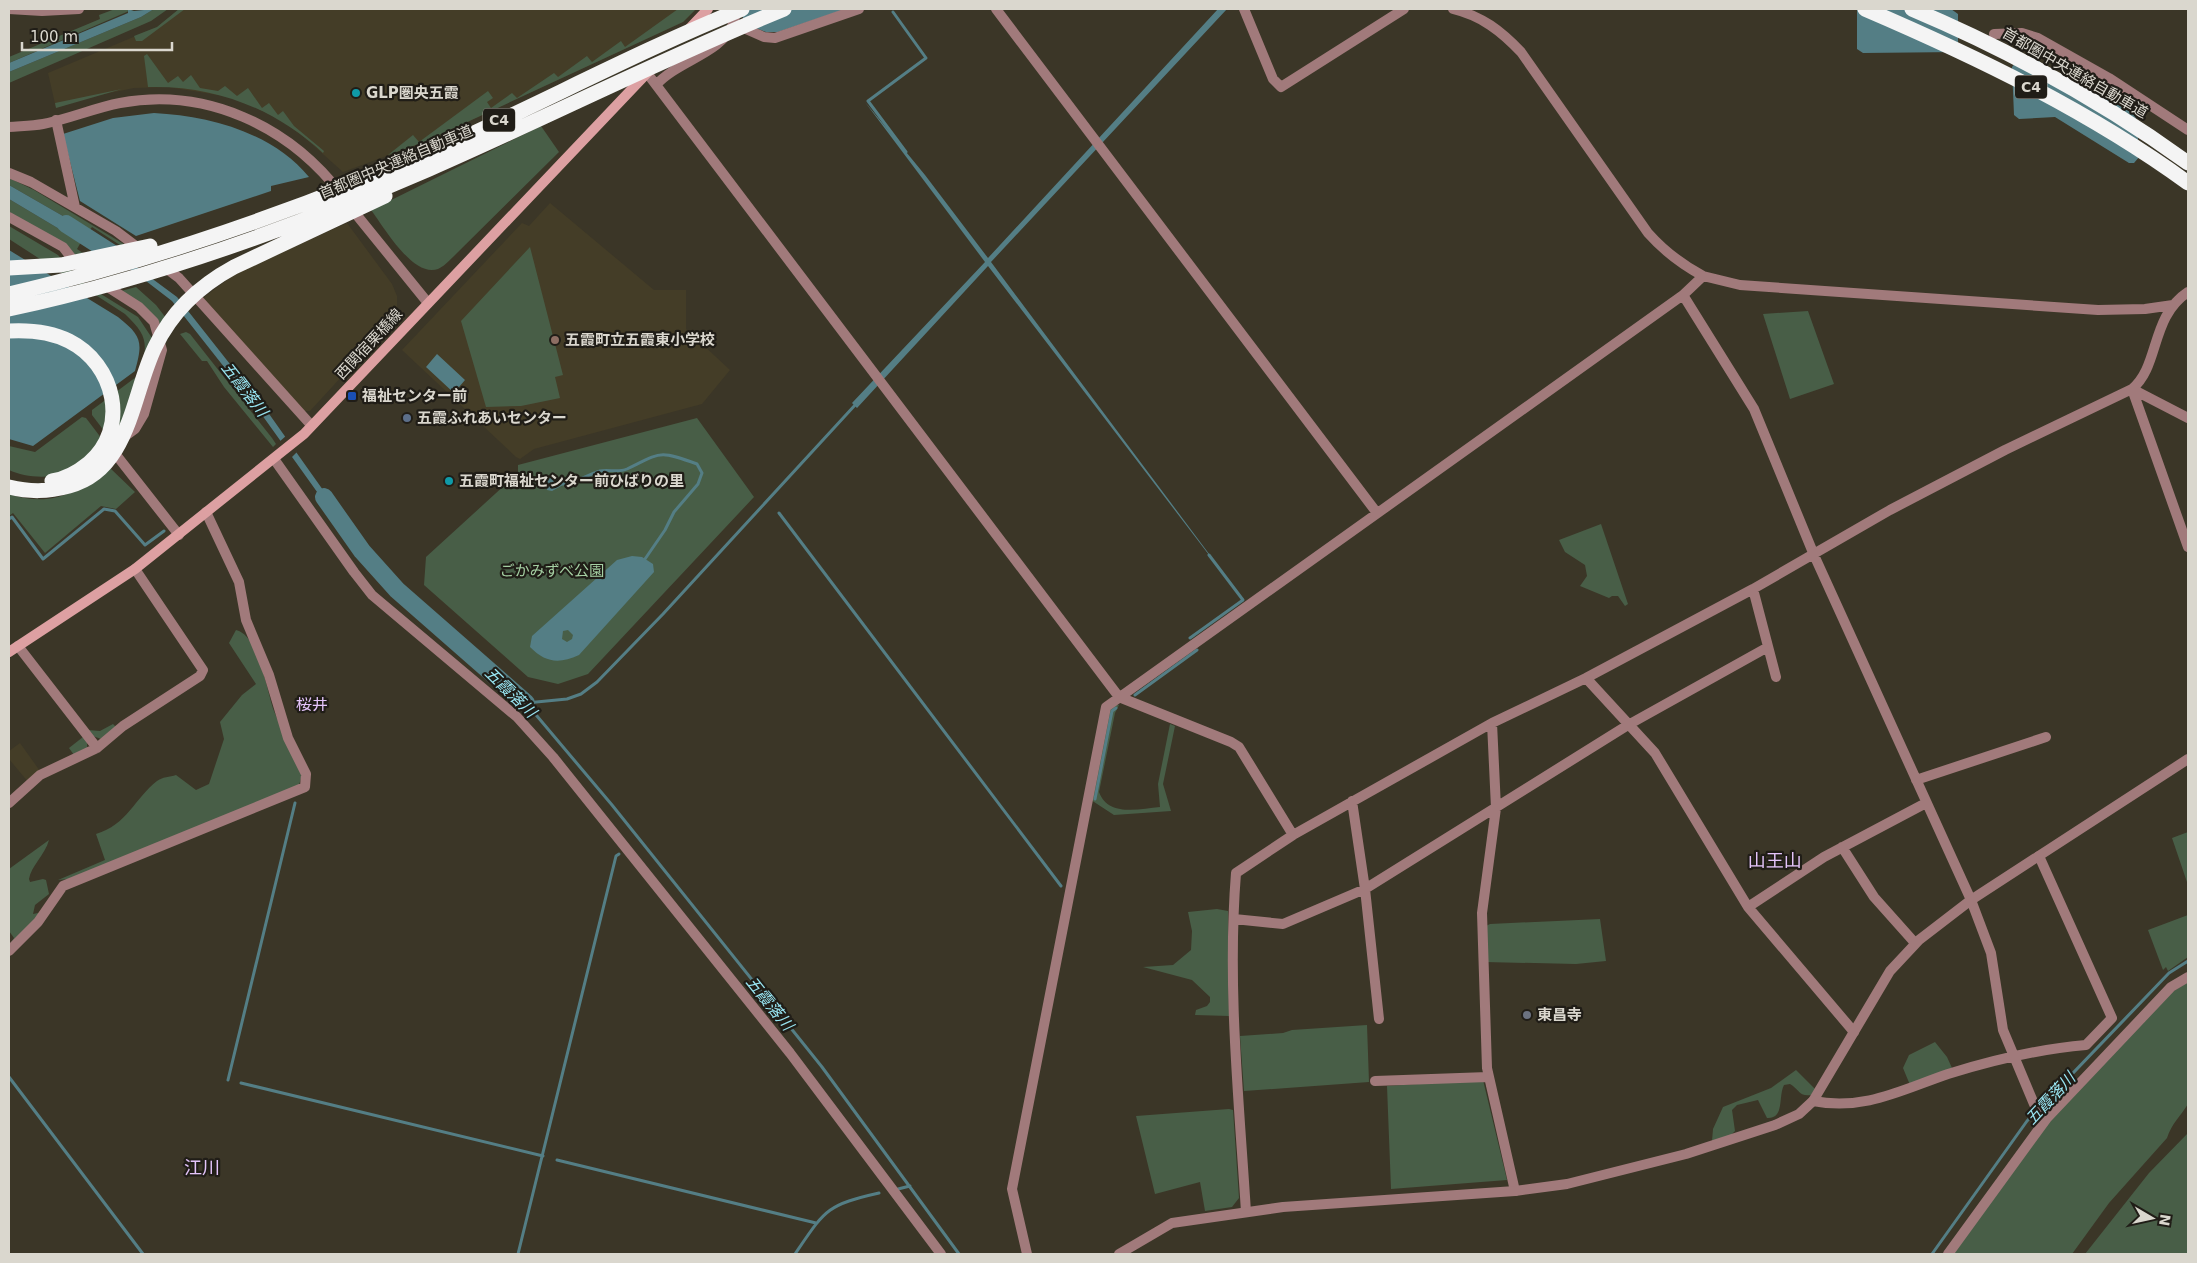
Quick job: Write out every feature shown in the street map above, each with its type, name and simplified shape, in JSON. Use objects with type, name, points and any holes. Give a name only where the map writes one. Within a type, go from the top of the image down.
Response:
[{"type":"highway","name":"首都圏中央連絡自動車道","points":[[9,294],[104,270],[252,223],[343,189],[462,138],[601,71],[742,9]]},
{"type":"highway","name":"首都圏中央連絡自動車道","points":[[9,309],[132,279],[229,249],[428,169],[702,42],[784,9]]},
{"type":"highway","name":"C4","points":[[1865,9],[1941,41],[2023,82],[2094,121],[2188,183]]},
{"type":"highway","name":"首都圏中央連絡自動車道","points":[[1912,9],[2031,65],[2102,106],[2188,163]]},
{"type":"highway","points":[[9,487],[30,492],[54,490],[78,484],[97,472],[104,457],[128,424],[155,346],[172,318],[198,290],[234,267],[367,205],[490,141]]},
{"type":"highway","points":[[9,268],[61,265],[145,247],[220,227],[252,223]]},
{"type":"highway","points":[[9,330],[39,332],[68,340],[81,348],[103,372],[113,400],[113,414],[104,457]]},
{"type":"highway","points":[[9,478],[40,482],[57,480],[78,472],[104,457]]},
{"type":"main road","name":"西関宿栗橋線","points":[[9,652],[135,569],[297,440],[708,9]]},
{"type":"street","points":[[9,9],[52,11],[79,9]]},
{"type":"street","points":[[656,85],[676,68],[720,43],[734,24],[737,9]]},
{"type":"street","points":[[734,24],[764,37],[775,38],[859,9]]},
{"type":"street","points":[[996,9],[1377,513]]},
{"type":"street","points":[[1244,9],[1273,79],[1281,87],[1404,9]]},
{"type":"street","points":[[1453,9],[1484,21],[1502,32],[1515,46],[1648,233],[1664,250],[1684,266],[1703,276],[1740,285],[2098,310],[2145,309],[2173,305]]},
{"type":"street","points":[[1994,34],[2022,33],[2038,38],[2109,78],[2188,130]]},
{"type":"street","points":[[647,73],[1119,697],[1231,742],[1239,747],[1293,835]]},
{"type":"street","points":[[9,127],[42,124],[119,103],[145,100],[168,100],[218,108],[255,122],[276,132],[298,148],[329,179],[428,303]]},
{"type":"street","points":[[56,120],[75,207]]},
{"type":"street","points":[[9,173],[75,207],[116,231],[179,278],[311,425]]},
{"type":"street","points":[[9,217],[63,247],[81,270],[139,307],[154,322],[162,350],[144,414],[135,429],[110,446],[178,535]]},
{"type":"street","points":[[1027,1254],[1012,1189],[1106,707],[1684,295],[1703,276]]},
{"type":"street","points":[[1246,1212],[1234,1013],[1236,873],[1293,835],[1492,723],[1586,678],[1753,589],[1890,510],[2005,450],[2132,389],[2142,377],[2158,332],[2173,305],[2188,292]]},
{"type":"street","points":[[1684,295],[1754,409],[1814,555],[1971,900],[1991,953],[2002,1030],[2034,1104],[2045,1116]]},
{"type":"street","points":[[2132,389],[2188,418]]},
{"type":"street","points":[[2132,389],[2188,547]]},
{"type":"street","points":[[276,457],[354,572],[372,595],[517,717],[553,757],[790,1053],[941,1254]]},
{"type":"street","points":[[9,951],[38,922],[64,886],[306,788],[306,774],[288,738],[269,675],[246,620],[239,582],[206,512]]},
{"type":"street","points":[[9,803],[40,775],[97,748],[123,726],[200,676],[203,670],[135,569]]},
{"type":"street","points":[[1753,589],[1776,677]]},
{"type":"street","points":[[18,646],[97,748]]},
{"type":"street","points":[[1234,919],[1283,924],[1365,889],[1628,725],[1768,647]]},
{"type":"street","points":[[1586,678],[1655,753],[1748,907],[1854,1032]]},
{"type":"street","points":[[1492,723],[1496,808],[1482,913],[1488,1077],[1515,1192]]},
{"type":"street","points":[[1916,780],[2046,737]]},
{"type":"street","points":[[1119,1254],[1172,1223],[1283,1207],[1515,1192],[1566,1184],[1686,1154],[1775,1125],[1799,1114],[1813,1101],[1890,971],[1916,943],[1971,900],[2188,759]]},
{"type":"street","points":[[1352,801],[1365,889],[1379,1019]]},
{"type":"street","points":[[1748,907],[1842,847],[1926,803]]},
{"type":"street","points":[[1842,847],[1874,897],[1916,943]]},
{"type":"street","points":[[1813,1101],[1833,1105],[1884,1098],[1948,1075],[2013,1056],[2086,1045],[2112,1018],[2039,856]]},
{"type":"street","points":[[1948,1254],[2045,1116],[2171,987],[2188,977]]},
{"type":"street","points":[[1375,1081],[1488,1077]]},
{"type":"shaded area","points":[[179,9],[696,9],[683,22],[424,142],[343,172],[305,138],[282,121],[245,102],[224,96],[168,87],[134,88],[90,97],[56,108],[48,73],[157,27]]},
{"type":"shaded area","name":"五霞町立五霞東小学校","points":[[550,203],[654,290],[686,290],[686,329],[730,370],[702,404],[534,449],[520,459],[402,350],[522,223],[529,226]]},
{"type":"shaded area","points":[[347,223],[392,284],[397,296],[397,312],[390,324],[310,411],[303,411],[203,298],[239,271]]},
{"type":"shaded area","points":[[20,743],[40,771],[29,783],[9,759],[9,751]]},
{"type":"green space","points":[[115,9],[129,9],[129,11],[9,63],[9,57],[100,19],[99,15]]},
{"type":"green space","points":[[154,9],[168,9],[151,21],[9,83],[9,72],[141,17]]},
{"type":"green space","points":[[179,9],[185,9],[142,41],[136,41],[134,36],[157,27]]},
{"type":"green space","points":[[678,9],[696,9],[683,22],[424,142],[388,155],[413,135],[419,142],[488,91],[493,98],[487,102],[491,108],[512,93],[517,98],[554,73],[558,77],[587,56],[592,62],[621,41],[625,47]]},
{"type":"green space","points":[[147,54],[168,83],[178,76],[183,82],[191,75],[200,88],[218,91],[225,86],[237,96],[248,88],[262,108],[269,103],[278,115],[283,111],[294,126],[324,151],[323,153],[284,123],[242,102],[196,90],[148,87],[144,56]]},
{"type":"green space","points":[[122,89],[56,108],[55,103]]},
{"type":"green space","points":[[541,126],[559,152],[450,260],[438,269],[428,270],[409,259],[391,239],[371,210]]},
{"type":"green space","points":[[9,178],[34,190],[127,246],[123,247],[92,227],[89,231],[9,185]]},
{"type":"green space","points":[[9,199],[81,242],[77,249],[86,255],[75,257],[9,212]]},
{"type":"green space","points":[[9,226],[58,255],[80,281],[138,317],[152,338],[139,413],[111,440],[92,415],[92,410],[140,374],[145,347],[142,334],[125,314],[9,239]]},
{"type":"green space","points":[[530,247],[563,375],[555,377],[560,398],[521,406],[486,407],[461,321]]},
{"type":"green space","points":[[136,287],[156,305],[166,318],[159,329],[121,291]]},
{"type":"green space","points":[[1808,311],[1834,384],[1790,399],[1763,314]]},
{"type":"green space","points":[[186,332],[190,334],[272,438],[276,444],[273,447],[224,387],[207,361],[202,361],[180,334]]},
{"type":"green space","points":[[82,417],[86,418],[102,439],[78,466],[63,474],[44,477],[25,475],[9,470],[9,446],[35,452]]},
{"type":"green space","name":"ごかみずべ公園","points":[[697,418],[754,497],[588,674],[558,684],[528,677],[424,585],[426,557],[518,473],[518,465]]},
{"type":"green space","points":[[109,467],[135,492],[116,509],[101,506],[45,553],[13,513],[9,516],[9,494],[38,499],[63,495],[86,484]]},
{"type":"green space","points":[[1601,524],[1628,604],[1625,606],[1618,596],[1609,598],[1580,586],[1587,576],[1585,565],[1565,552],[1559,540]]},
{"type":"green space","points":[[236,630],[244,634],[251,642],[261,665],[274,711],[296,753],[302,772],[298,786],[69,879],[58,880],[105,860],[96,834],[107,830],[123,818],[149,788],[159,780],[176,775],[196,790],[209,784],[224,739],[220,722],[242,695],[256,684],[229,643]]},
{"type":"green space","points":[[1115,705],[1119,705],[1115,713],[1099,792],[1103,800],[1109,805],[1125,810],[1160,807],[1158,784],[1170,724],[1175,726],[1163,784],[1171,811],[1114,815],[1091,800],[1109,710]]},
{"type":"green space","points":[[113,724],[117,728],[101,739],[93,736],[88,730],[100,731]]},
{"type":"green space","points":[[83,737],[87,741],[87,748],[74,755],[69,748]]},
{"type":"green space","points":[[2188,832],[2188,885],[2172,838]]},
{"type":"green space","points":[[49,840],[29,879],[30,882],[46,880],[49,894],[35,905],[33,914],[43,912],[10,944],[14,938],[9,931],[9,869]]},
{"type":"green space","points":[[1217,909],[1228,911],[1229,1016],[1195,1015],[1196,1010],[1207,1006],[1210,1002],[1210,997],[1192,980],[1143,967],[1173,965],[1191,950],[1192,931],[1188,912]]},
{"type":"green space","points":[[2188,915],[2188,957],[2168,971],[2166,967],[2163,970],[2148,930]]},
{"type":"green space","points":[[1600,919],[1606,961],[1576,964],[1485,962],[1486,926],[1490,924]]},
{"type":"green space","points":[[2188,982],[2188,1104],[2167,1138],[2109,1203],[2072,1254],[1953,1254],[2046,1125],[2172,992]]},
{"type":"green space","points":[[1367,1025],[1369,1082],[1244,1091],[1240,1036]]},
{"type":"green space","points":[[1935,1042],[1947,1057],[1952,1068],[1910,1085],[1903,1068],[1909,1055]]},
{"type":"green space","points":[[1796,1070],[1815,1089],[1811,1095],[1801,1094],[1790,1084],[1784,1085],[1779,1111],[1773,1117],[1767,1118],[1758,1100],[1737,1105],[1732,1110],[1735,1131],[1731,1135],[1712,1141],[1713,1129],[1723,1107],[1771,1088]]},
{"type":"green space","points":[[1483,1080],[1507,1180],[1391,1189],[1387,1086]]},
{"type":"green space","points":[[1233,1110],[1239,1198],[1232,1207],[1205,1211],[1200,1182],[1155,1194],[1136,1116]]},
{"type":"green space","points":[[2188,1133],[2188,1254],[2085,1254],[2149,1173]]},
{"type":"water","points":[[128,9],[134,11],[154,9],[141,17],[9,72],[9,63],[128,13]]},
{"type":"water","points":[[743,9],[846,9],[778,32],[766,32],[743,23]]},
{"type":"water","points":[[1218,9],[1227,9],[991,262],[1245,602],[988,266],[857,408],[852,403],[985,262],[865,102],[925,175],[988,258]]},
{"type":"water","points":[[1857,9],[1951,9],[1958,14],[1958,52],[1863,53],[1857,49]]},
{"type":"water","points":[[2039,61],[2055,78],[2076,86],[2082,82],[2135,113],[2140,156],[2134,163],[2129,163],[2055,117],[2019,119],[2014,115],[2012,67],[2016,62]]},
{"type":"water","points":[[154,113],[196,118],[238,129],[277,148],[294,161],[309,177],[271,186],[271,191],[136,236],[80,201],[63,134],[113,118]]},
{"type":"water","points":[[9,185],[89,231],[81,242],[9,199]]},
{"type":"water","points":[[9,250],[118,317],[132,329],[139,346],[135,371],[33,446],[9,439]]},
{"type":"water","points":[[135,266],[177,297],[267,411],[340,514],[335,517],[262,415],[172,301],[129,268]]},
{"type":"water","points":[[437,354],[465,380],[454,393],[426,367]]},
{"type":"water","points":[[550,477],[558,478],[563,482],[563,485],[552,491],[547,490],[546,481]]},
{"type":"water","points":[[632,556],[642,557],[653,564],[654,572],[579,655],[559,661],[547,659],[530,647],[532,636],[617,560]],"holes":[[[568,630],[573,635],[572,639],[567,642],[562,639],[563,631]]]},
{"type":"pier","points":[[287,435],[298,451],[290,459],[278,443]]},
{"type":"waterway","points":[[893,12],[926,58],[868,101],[906,152]]},
{"type":"waterway","name":"五霞落川","points":[[66,224],[124,261]]},
{"type":"waterway","points":[[526,703],[567,699],[581,694],[597,682],[663,614],[856,404]]},
{"type":"waterway","points":[[563,484],[600,471],[624,470],[660,455],[675,456],[697,464],[702,473],[698,484],[674,512],[665,530],[645,559]]},
{"type":"waterway","name":"五霞落川","points":[[324,497],[362,551],[397,590],[526,703]]},
{"type":"waterway","points":[[9,519],[12,517],[43,559],[104,509],[115,511],[145,545],[164,531]]},
{"type":"waterway","points":[[779,513],[1061,886]]},
{"type":"waterway","points":[[1190,638],[1243,600],[1209,555]]},
{"type":"waterway","points":[[1135,695],[1197,650]]},
{"type":"waterway","name":"五霞落川","points":[[526,703],[612,805],[822,1067],[959,1254]]},
{"type":"waterway","points":[[1095,799],[1112,711],[1116,708]]},
{"type":"waterway","points":[[228,1080],[295,803]]},
{"type":"waterway","points":[[518,1254],[616,856],[619,854]]},
{"type":"waterway","name":"五霞落川","points":[[1932,1254],[2027,1121],[2169,973],[2188,961]]},
{"type":"waterway","points":[[9,1077],[143,1254]]},
{"type":"waterway","points":[[241,1083],[543,1156]]},
{"type":"waterway","points":[[557,1160],[816,1223]]},
{"type":"waterway","points":[[898,1189],[910,1186]]},
{"type":"waterway","points":[[795,1254],[813,1228],[828,1212],[848,1201],[879,1193]]},
{"type":"place","name":"GLP圏央五霞","points":[[356,93]]},
{"type":"place","name":"五霞町立五霞東小学校","points":[[555,340]]},
{"type":"place","name":"福祉センター前","points":[[352,396]]},
{"type":"place","name":"五霞ふれあいセンター","points":[[407,418]]},
{"type":"place","name":"五霞町福祉センター前ひばりの里","points":[[449,481]]},
{"type":"place","name":"東昌寺","points":[[1527,1015]]},
{"type":"district","name":"桜井","points":[[312,704]]},
{"type":"district","name":"山王山","points":[[1775,861]]},
{"type":"district","name":"江川","points":[[202,1168]]}]
